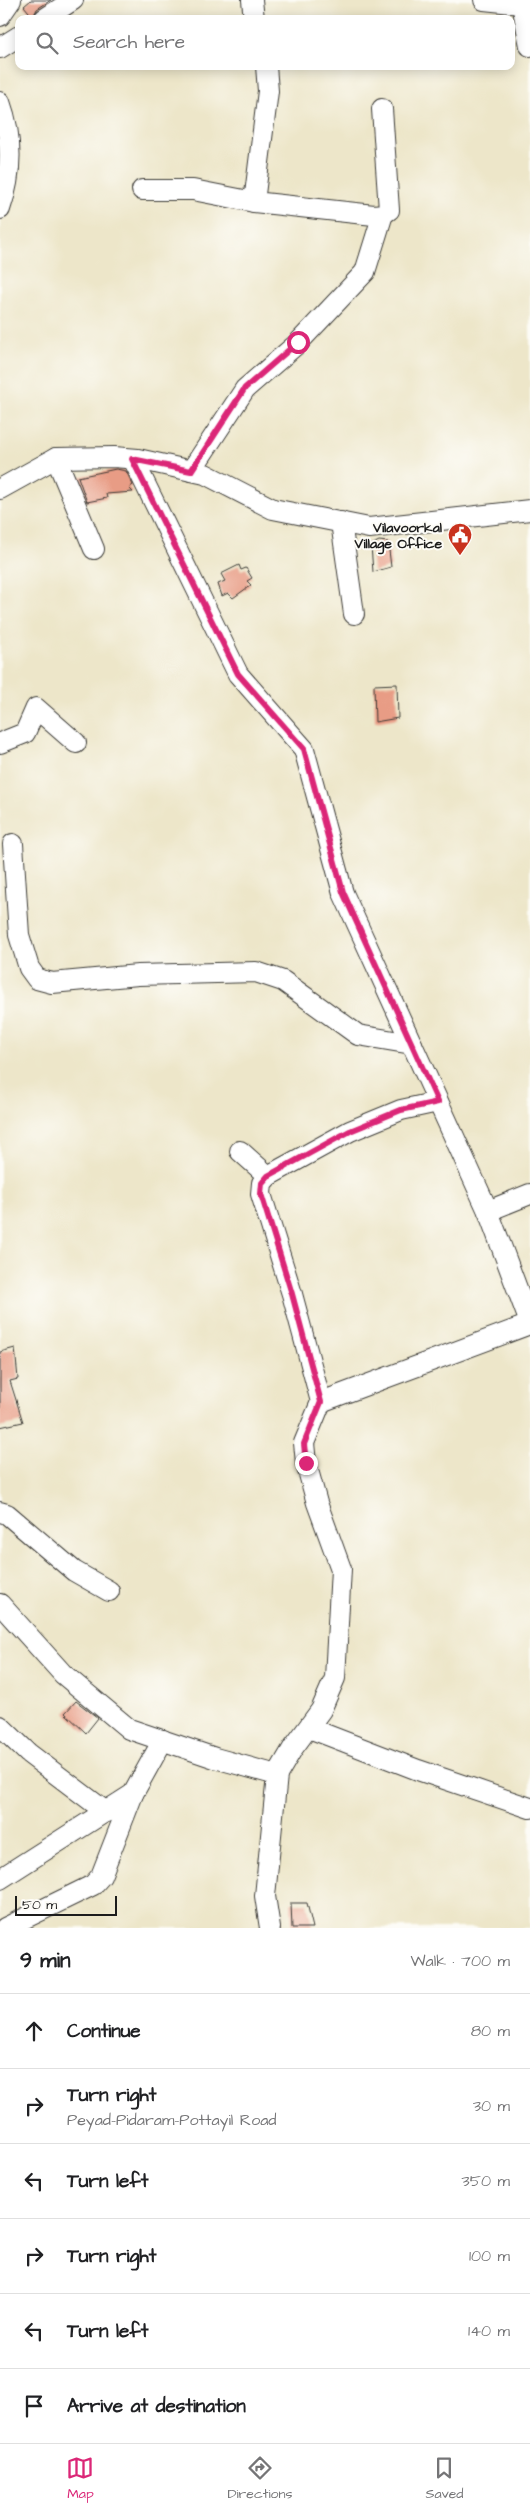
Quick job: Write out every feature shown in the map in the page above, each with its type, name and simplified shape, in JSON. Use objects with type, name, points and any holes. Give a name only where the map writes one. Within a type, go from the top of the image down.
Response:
[{"type":"street","points":[[0,16],[11,0]]},
{"type":"street","points":[[50,15],[73,0]]},
{"type":"street","points":[[252,0],[254,15]]},
{"type":"street","points":[[484,0],[526,5],[530,46]]},
{"type":"street","points":[[0,48],[15,39]]},
{"type":"street","points":[[254,202],[268,91],[266,70]]},
{"type":"street","points":[[0,102],[5,114],[9,142],[5,167],[9,184],[0,209]]},
{"type":"street","points":[[142,190],[193,190],[254,202],[374,215],[383,214],[389,210],[382,109]]},
{"type":"street","points":[[191,471],[245,388],[298,342],[365,272],[383,214]]},
{"type":"street","points":[[56,458],[94,549]]},
{"type":"street","points":[[0,489],[56,458],[132,459],[205,474],[273,509],[369,528],[498,516],[530,510]]},
{"type":"street","points":[[132,459],[238,674],[304,749],[343,892],[488,1211],[530,1324],[321,1402]]},
{"type":"street","points":[[340,522],[354,614]]},
{"type":"street","points":[[0,743],[25,733],[36,708],[76,742]]},
{"type":"street","points":[[13,844],[19,935],[29,968],[38,979],[52,983],[138,975],[256,972],[283,981],[358,1035],[412,1044]]},
{"type":"street","points":[[270,1928],[265,1896],[278,1775],[293,1748],[320,1710],[335,1678],[341,1569],[317,1503],[306,1463],[304,1444],[321,1402],[292,1294],[261,1194],[262,1183],[268,1176],[350,1131],[401,1110],[438,1102]]},
{"type":"street","points":[[240,1151],[268,1176]]},
{"type":"street","points":[[488,1211],[530,1194]]},
{"type":"street","points":[[0,1512],[8,1514],[74,1572],[109,1590]]},
{"type":"street","points":[[0,1604],[64,1674],[129,1728],[215,1758],[278,1775]]},
{"type":"street","points":[[0,1726],[28,1754],[106,1812]]},
{"type":"street","points":[[308,1728],[418,1770],[530,1808]]},
{"type":"street","points":[[5,1928],[93,1885],[101,1876],[133,1794],[164,1740]]},
{"type":"street","points":[[0,1879],[133,1794]]},
{"type":"building","points":[[31,0],[51,0],[37,9],[34,15],[31,15],[24,6]]},
{"type":"building","points":[[116,469],[126,471],[133,485],[129,488],[133,492],[106,494],[107,498],[87,502],[78,477]]},
{"type":"building","points":[[379,541],[388,542],[391,567],[373,572],[371,545]]},
{"type":"building","points":[[239,565],[241,570],[246,568],[252,578],[247,581],[251,585],[233,598],[228,593],[222,596],[218,584],[225,581],[221,574]]},
{"type":"building","points":[[397,684],[398,718],[375,722],[374,685]]},
{"type":"building","points":[[15,1348],[18,1379],[10,1381],[23,1422],[0,1427],[0,1352]]},
{"type":"building","points":[[76,1701],[98,1718],[86,1733],[65,1713]]},
{"type":"building","points":[[291,1903],[307,1903],[313,1928],[292,1928]]},
{"type":"place","name":"Vilavoorkal Village Office","points":[[460,556]]},
{"type":"route","points":[[298,342],[245,388],[191,471],[132,459],[238,674],[304,749],[343,892],[438,1102],[401,1110],[350,1131],[268,1176],[262,1183],[261,1194],[292,1294],[321,1402],[304,1444],[306,1463]]}]
